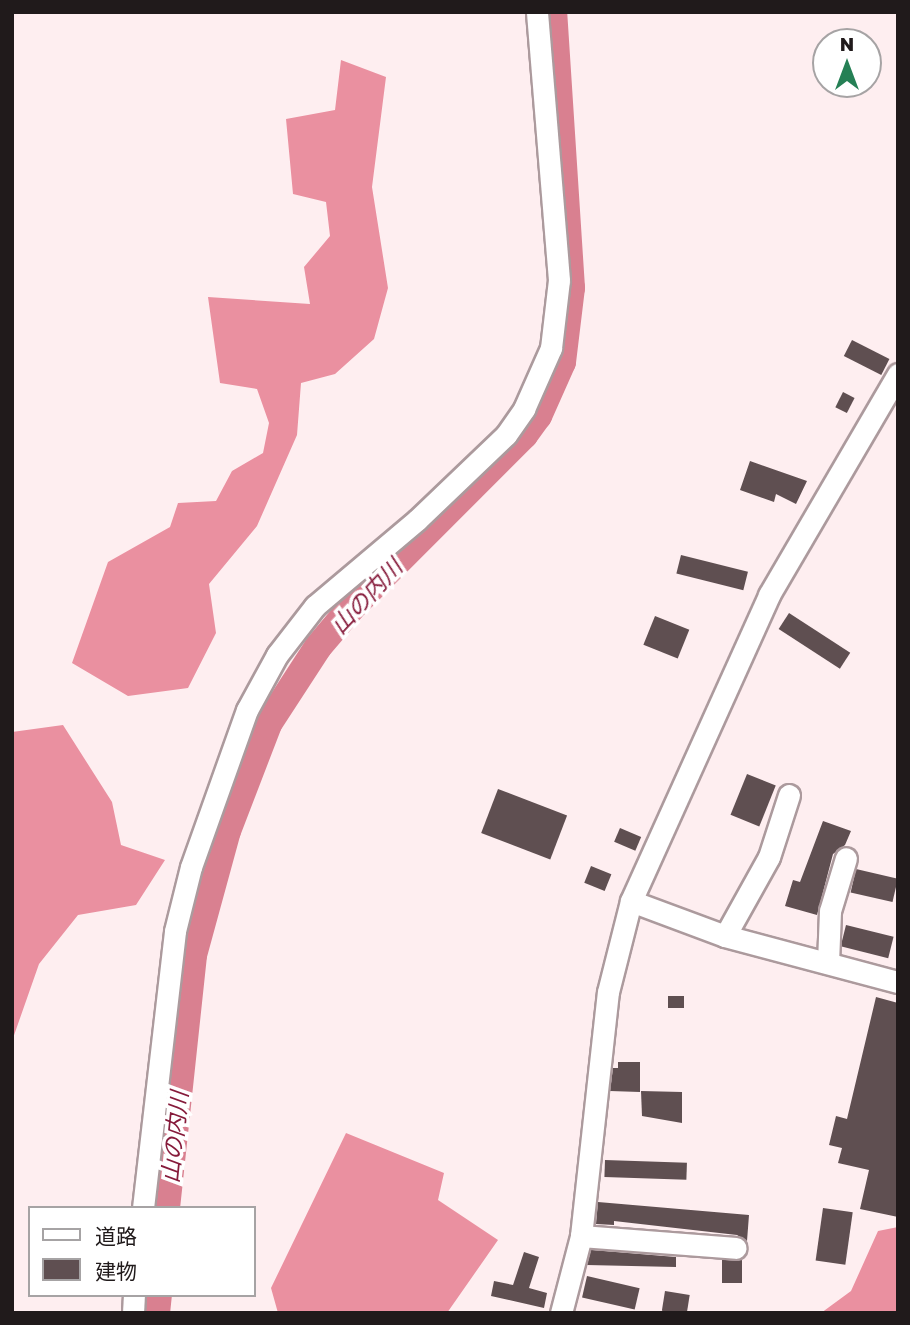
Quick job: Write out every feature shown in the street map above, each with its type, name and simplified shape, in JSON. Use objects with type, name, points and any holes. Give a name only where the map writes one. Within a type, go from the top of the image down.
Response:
[{"type":"street","points":[[144,1206],[175,931],[191,867],[247,710],[277,654],[315,606],[418,520],[506,435],[524,409],[551,348],[559,280],[537,12]]},
{"type":"street","points":[[566,1312],[581,1236],[608,992],[631,901],[769,595],[890,407],[898,374]]},
{"type":"street","points":[[725,936],[769,857],[789,795]]},
{"type":"street","points":[[828,963],[831,911],[846,858]]},
{"type":"street","points":[[631,901],[725,936],[898,982]]},
{"type":"street","points":[[581,1236],[736,1248]]},
{"type":"shaded area","points":[[341,60],[386,77],[372,187],[388,288],[374,339],[335,374],[301,383],[297,435],[257,526],[209,584],[216,633],[188,688],[128,696],[72,663],[108,562],[170,527],[178,503],[216,501],[232,471],[263,453],[269,423],[257,389],[220,383],[208,297],[310,304],[304,267],[330,236],[326,202],[293,194],[286,119],[335,110]]},
{"type":"shaded area","points":[[63,725],[112,802],[121,845],[165,860],[136,905],[78,915],[39,964],[12,1041],[12,732]]},
{"type":"shaded area","points":[[346,1133],[444,1173],[438,1200],[498,1240],[447,1313],[278,1313],[271,1288]]},
{"type":"shaded area","points":[[898,1227],[898,1313],[821,1313],[851,1291],[878,1231]]},
{"type":"building","points":[[852,340],[889,359],[881,375],[844,356]]},
{"type":"building","points":[[843,392],[855,398],[847,413],[835,407]]},
{"type":"building","points":[[750,461],[807,481],[796,504],[776,494],[774,502],[740,490]]},
{"type":"building","points":[[681,555],[748,572],[743,590],[676,573]]},
{"type":"building","points":[[789,613],[850,653],[840,669],[779,629]]},
{"type":"building","points":[[655,616],[689,630],[678,659],[643,645]]},
{"type":"building","points":[[747,774],[776,786],[759,826],[731,815]]},
{"type":"building","points":[[498,789],[567,816],[550,859],[481,833]]},
{"type":"building","points":[[823,821],[851,831],[845,845],[833,854],[817,915],[785,906],[793,880],[800,882]]},
{"type":"building","points":[[620,828],[641,837],[635,851],[614,842]]},
{"type":"building","points":[[591,866],[611,874],[605,891],[584,883]]},
{"type":"building","points":[[856,869],[898,879],[892,902],[851,892]]},
{"type":"building","points":[[846,925],[894,937],[888,958],[841,946]]},
{"type":"building","points":[[668,996],[684,996],[684,1008],[668,1008]]},
{"type":"building","points":[[876,997],[898,1003],[898,1217],[860,1209],[869,1170],[838,1163],[842,1148],[829,1145],[836,1116],[847,1119]]},
{"type":"building","points":[[618,1062],[640,1062],[640,1092],[610,1091],[613,1068],[618,1068]]},
{"type":"building","points":[[641,1091],[682,1092],[682,1123],[642,1116]]},
{"type":"building","points":[[605,1160],[687,1163],[686,1180],[604,1177]]},
{"type":"building","points":[[598,1202],[749,1215],[747,1241],[737,1235],[614,1221],[614,1225],[596,1224]]},
{"type":"building","points":[[823,1208],[853,1212],[845,1265],[816,1260]]},
{"type":"building","points":[[591,1250],[676,1257],[676,1267],[587,1265]]},
{"type":"building","points":[[524,1252],[539,1257],[529,1288],[547,1293],[544,1308],[491,1296],[494,1281],[513,1285]]},
{"type":"building","points":[[722,1260],[742,1260],[742,1283],[722,1283]]},
{"type":"building","points":[[587,1276],[640,1288],[635,1310],[582,1297]]},
{"type":"building","points":[[665,1291],[690,1295],[687,1313],[662,1311]]},
{"type":"waterway","name":"山の内川","points":[[166,1206],[193,955],[227,831],[268,724],[318,647],[352,607],[524,435],[538,416],[562,362],[571,288],[553,12]]},
{"type":"waterway","name":"山の内川","points":[[156,1313],[158,1297]]}]
